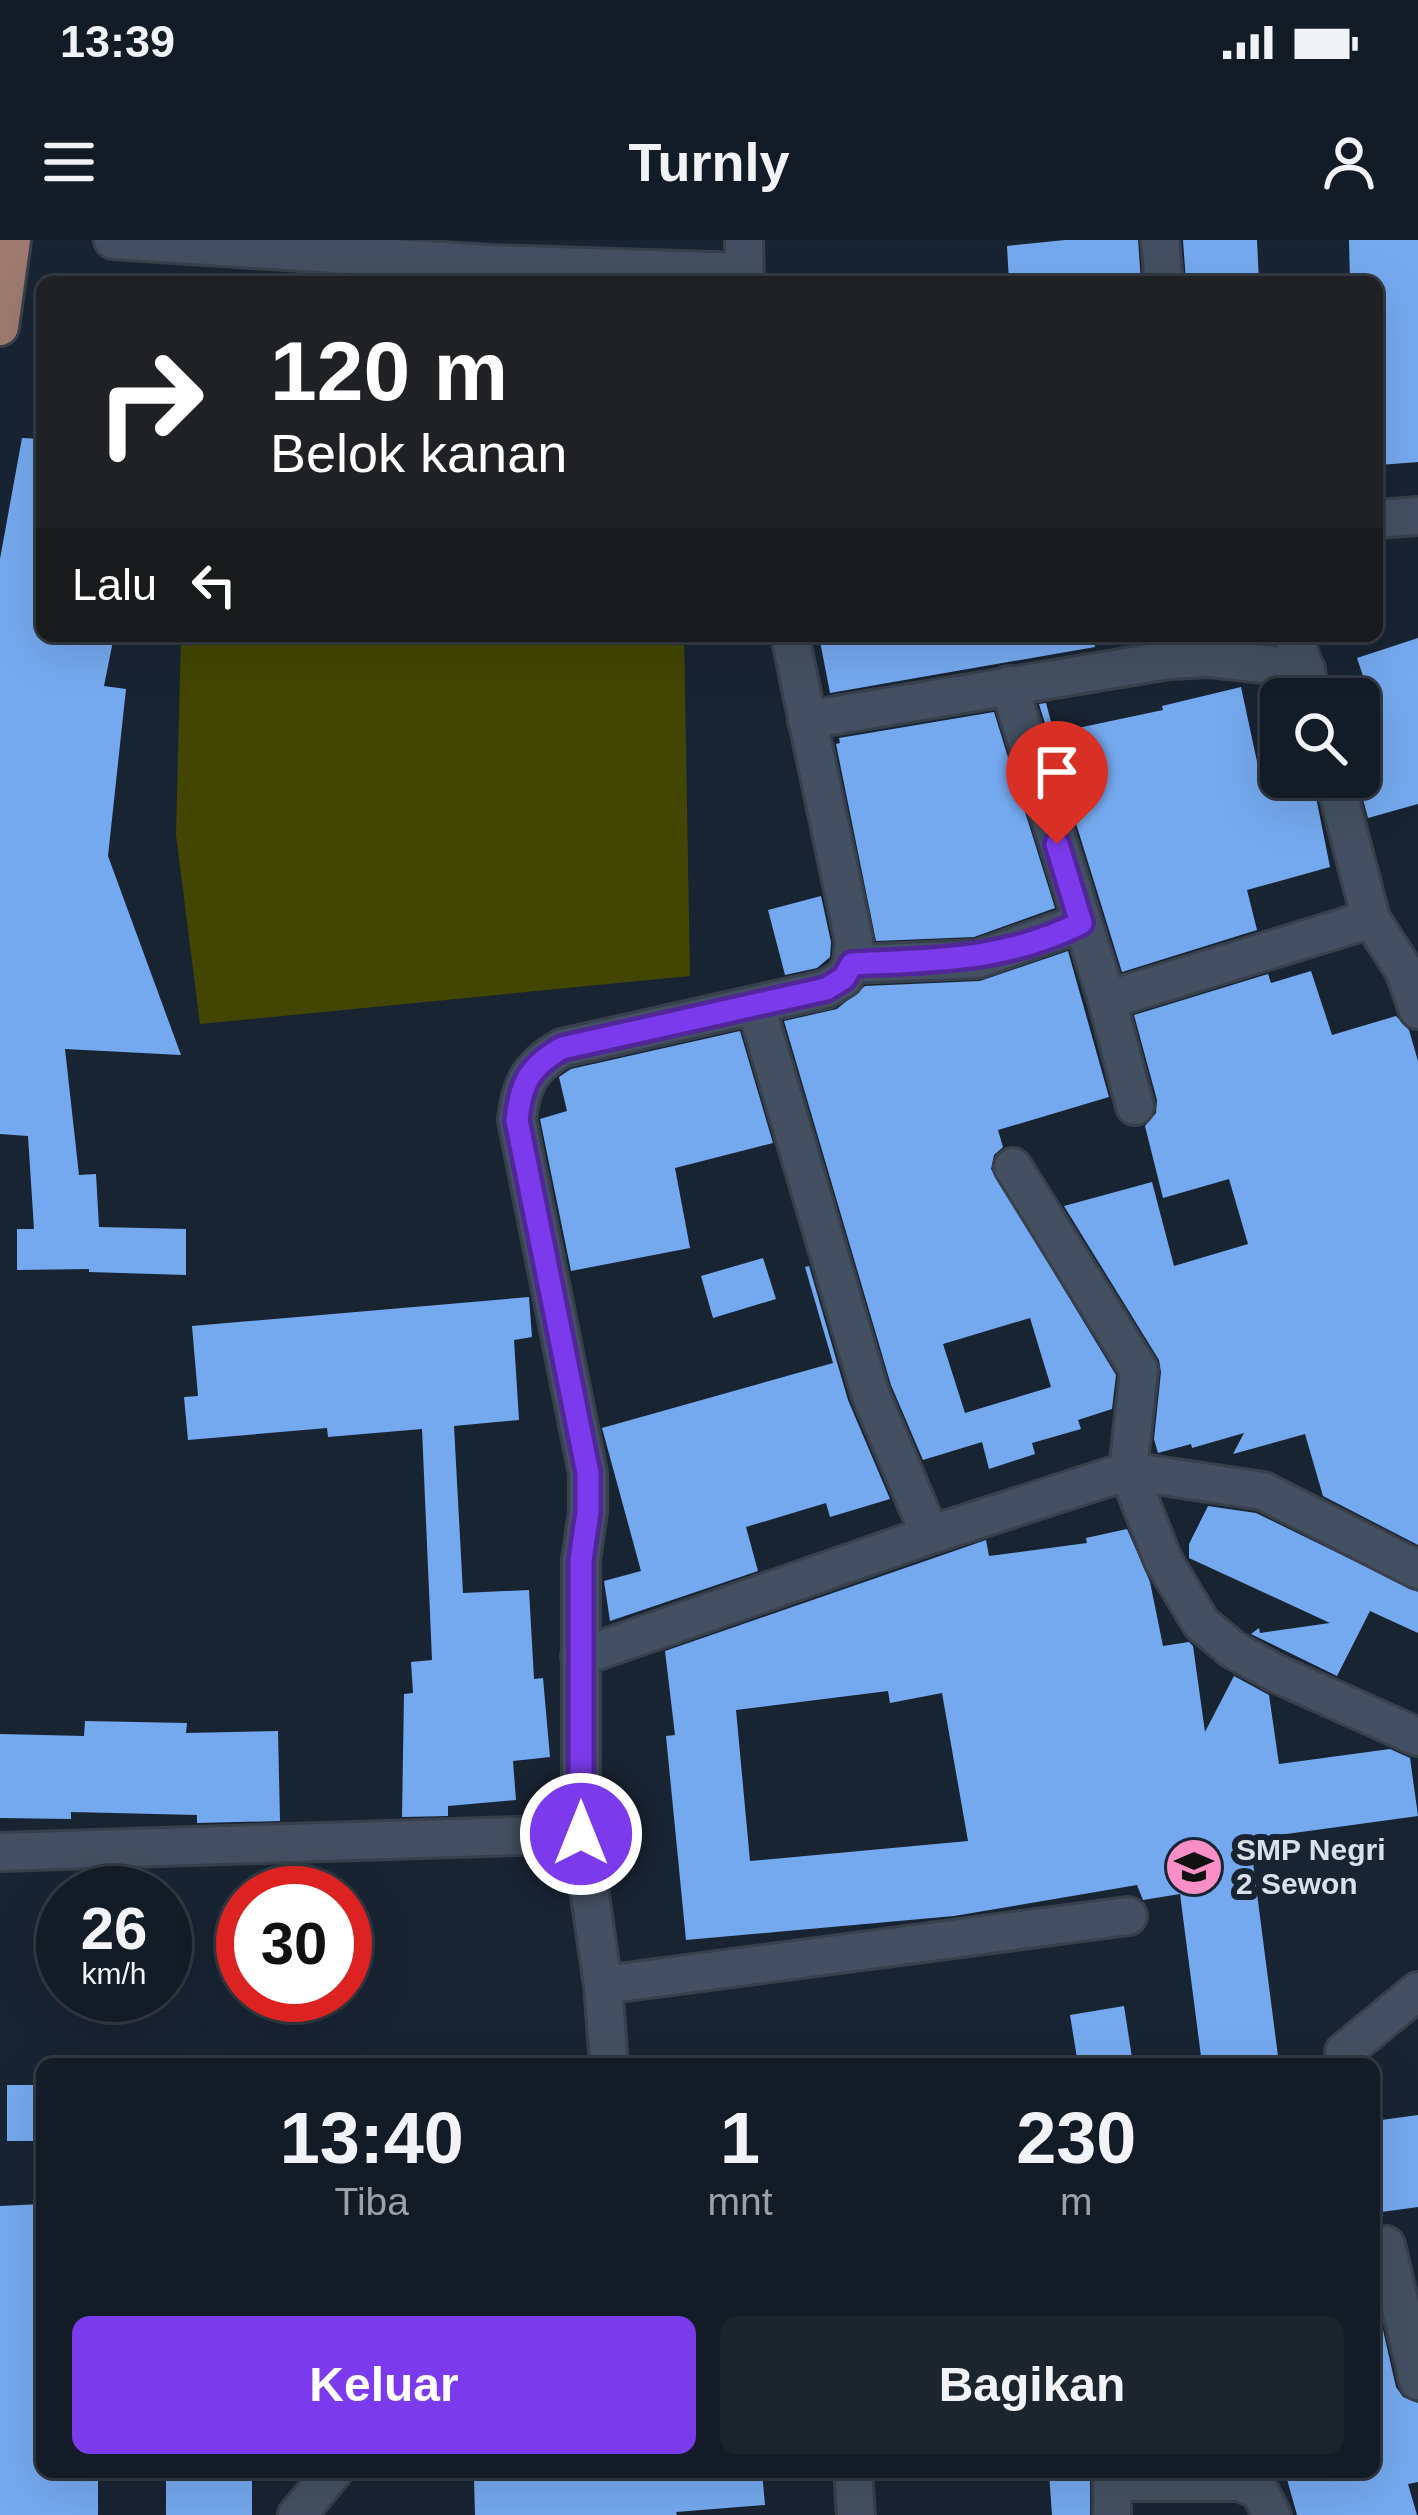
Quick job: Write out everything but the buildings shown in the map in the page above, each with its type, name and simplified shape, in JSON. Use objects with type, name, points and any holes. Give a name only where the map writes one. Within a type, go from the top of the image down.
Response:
[{"type":"main road","points":[[0,327],[12,240]]},
{"type":"street","points":[[113,240],[489,264],[744,265]]},
{"type":"street","points":[[1160,240],[1163,276]]},
{"type":"street","points":[[1383,519],[1418,516]]},
{"type":"street","points":[[609,2058],[581,1834],[581,1560],[588,1473],[517,1120],[519,1096],[524,1078],[539,1061],[562,1048],[826,989],[844,978],[852,964],[854,941],[791,642]]},
{"type":"street","points":[[807,720],[1009,685],[1209,658],[1304,668]]},
{"type":"street","points":[[1009,685],[1135,1106]]},
{"type":"street","points":[[1339,798],[1371,919],[1411,968],[1418,1010]]},
{"type":"street","points":[[1107,1000],[1371,919]]},
{"type":"street","points":[[852,964],[978,958],[1081,923]]},
{"type":"street","points":[[756,1006],[870,1393],[930,1534]]},
{"type":"street","points":[[1013,1167],[1139,1370],[1128,1471],[1163,1560],[1201,1623],[1232,1649],[1276,1674],[1418,1737]]},
{"type":"street","points":[[580,1657],[930,1534],[1128,1471],[1263,1491],[1418,1570]]},
{"type":"street","points":[[14,1853],[581,1834]]},
{"type":"street","points":[[603,1984],[1128,1916]]},
{"type":"street","points":[[1344,2053],[1418,1991]]},
{"type":"street","points":[[1393,2244],[1418,2381]]},
{"type":"street","points":[[297,2515],[328,2478]]},
{"type":"street","points":[[853,2478],[856,2515]]},
{"type":"street","points":[[1112,2490],[1239,2482],[1259,2490],[1272,2515]]},
{"type":"shaded area","points":[[181,642],[684,642],[690,976],[200,1024],[176,835]]},
{"type":"place","name":"SMP Negri 2 Sewon","points":[[1194,1867]]},
{"type":"route","points":[[581,1834],[581,1560],[588,1473],[517,1120],[524,1078],[539,1061],[562,1048],[826,989],[844,978],[852,964],[978,958],[1065,931],[1081,923],[1057,844]]}]
